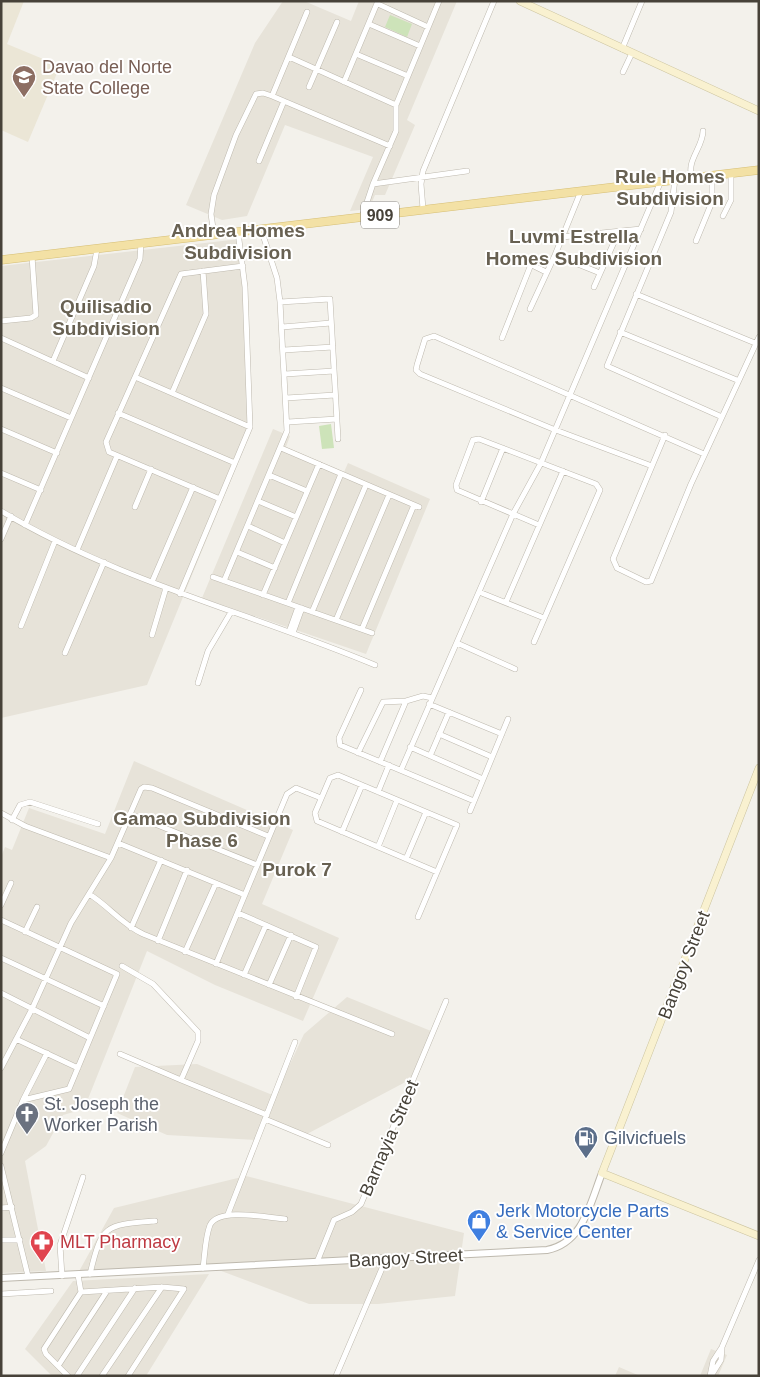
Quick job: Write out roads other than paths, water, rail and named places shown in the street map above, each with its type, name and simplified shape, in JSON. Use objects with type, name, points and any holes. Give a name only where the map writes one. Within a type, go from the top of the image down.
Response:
[{"type":"main road","points":[[520,1],[759,111]]},
{"type":"main road","name":"909","points":[[1,260],[759,170]]},
{"type":"main road","name":"Bangoy Street","points":[[602,1173],[759,768]]},
{"type":"main road","points":[[602,1173],[759,1236]]},
{"type":"street","points":[[362,217],[396,132],[396,105],[439,1]]},
{"type":"street","points":[[423,209],[422,177],[494,1]]},
{"type":"street","points":[[622,49],[642,1]]},
{"type":"street","points":[[344,82],[378,2],[428,27]]},
{"type":"street","points":[[272,96],[307,12]]},
{"type":"street","points":[[309,87],[337,22]]},
{"type":"street","points":[[369,24],[420,46]]},
{"type":"street","points":[[623,72],[632,53]]},
{"type":"street","points":[[356,54],[408,76]]},
{"type":"street","points":[[289,57],[396,105]]},
{"type":"street","points":[[214,235],[212,205],[236,135],[256,94],[263,92],[390,146]]},
{"type":"street","points":[[260,161],[284,101]]},
{"type":"street","points":[[692,178],[690,168],[700,144],[702,131]]},
{"type":"street","points":[[374,184],[467,171]]},
{"type":"street","points":[[723,216],[731,200],[731,173]]},
{"type":"street","points":[[696,241],[712,202],[712,175]]},
{"type":"street","points":[[675,179],[671,212],[620,332],[608,368],[722,417]]},
{"type":"street","points":[[400,770],[513,514],[541,463],[661,181]]},
{"type":"street","points":[[530,309],[555,255],[581,191]]},
{"type":"street","points":[[224,581],[281,448],[288,422],[280,302],[275,271],[261,229]]},
{"type":"street","points":[[562,237],[641,229]]},
{"type":"street","points":[[594,287],[619,231]]},
{"type":"street","points":[[180,594],[250,427],[243,266],[238,232]]},
{"type":"street","points":[[25,525],[140,259],[141,243]]},
{"type":"street","points":[[53,361],[94,266],[97,249]]},
{"type":"street","points":[[555,255],[600,273]]},
{"type":"street","points":[[1,321],[31,318],[36,315],[32,256]]},
{"type":"street","points":[[220,499],[109,452],[105,446],[118,412],[179,277],[184,273],[243,266]]},
{"type":"street","points":[[502,338],[530,267],[532,266],[546,272]]},
{"type":"street","points":[[172,393],[206,314],[203,271]]},
{"type":"street","points":[[636,294],[755,343]]},
{"type":"street","points":[[280,302],[330,299],[338,439]]},
{"type":"street","points":[[282,327],[331,324]]},
{"type":"street","points":[[620,332],[737,380]]},
{"type":"street","points":[[652,466],[554,429],[420,374],[416,370],[425,339],[434,336],[665,435],[704,454]]},
{"type":"street","points":[[665,435],[613,559],[617,568],[648,582],[651,581],[704,454],[737,380],[759,337]]},
{"type":"street","points":[[1,338],[89,378]]},
{"type":"street","points":[[284,350],[333,348]]},
{"type":"street","points":[[285,374],[334,371]]},
{"type":"street","points":[[135,377],[250,427]]},
{"type":"street","points":[[1,388],[71,418]]},
{"type":"street","points":[[286,398],[335,395]]},
{"type":"street","points":[[118,412],[236,463]]},
{"type":"street","points":[[288,422],[337,419]]},
{"type":"street","points":[[1,429],[57,453]]},
{"type":"street","points":[[534,642],[600,490],[596,484],[503,448],[479,440],[472,442],[456,488],[460,493],[539,525]]},
{"type":"street","points":[[281,448],[416,506],[362,629]]},
{"type":"street","points":[[481,502],[503,448]]},
{"type":"street","points":[[77,550],[118,456]]},
{"type":"street","points":[[263,595],[319,464]]},
{"type":"street","points":[[135,507],[151,470]]},
{"type":"street","points":[[506,602],[563,471]]},
{"type":"street","points":[[1,473],[41,490]]},
{"type":"street","points":[[288,603],[341,474]]},
{"type":"street","points":[[269,475],[307,491]]},
{"type":"street","points":[[312,612],[366,485]]},
{"type":"street","points":[[152,582],[193,487]]},
{"type":"street","points":[[336,620],[389,495]]},
{"type":"street","points":[[258,501],[296,517]]},
{"type":"street","points":[[1,510],[55,541],[180,594],[376,665]]},
{"type":"street","points":[[1,538],[11,516]]},
{"type":"street","points":[[248,526],[286,542]]},
{"type":"street","points":[[21,626],[55,541]]},
{"type":"street","points":[[237,552],[275,568]]},
{"type":"street","points":[[65,653],[104,562]]},
{"type":"street","points":[[213,577],[372,633]]},
{"type":"street","points":[[152,635],[166,588]]},
{"type":"street","points":[[479,592],[544,618]]},
{"type":"street","points":[[291,633],[300,607]]},
{"type":"street","points":[[198,683],[208,651],[230,612]]},
{"type":"street","points":[[457,643],[515,669]]},
{"type":"street","points":[[361,690],[338,741],[340,745],[474,801]]},
{"type":"street","points":[[358,753],[380,704],[386,701],[406,701],[420,696],[432,698]]},
{"type":"street","points":[[380,762],[406,701]]},
{"type":"street","points":[[429,704],[502,734]]},
{"type":"street","points":[[430,756],[449,712]]},
{"type":"street","points":[[470,811],[508,719]]},
{"type":"street","points":[[439,734],[492,757]]},
{"type":"street","points":[[410,747],[483,779]]},
{"type":"street","points":[[378,792],[389,766]]},
{"type":"street","points":[[418,917],[457,825],[338,775],[333,775],[321,798],[316,819],[437,872]]},
{"type":"street","points":[[342,832],[362,785]]},
{"type":"street","points":[[1,1068],[32,1009],[59,947],[111,858],[141,789],[144,787],[152,788],[268,836]]},
{"type":"street","points":[[216,964],[268,836],[290,790],[301,789],[321,798]]},
{"type":"street","points":[[378,847],[397,800]]},
{"type":"street","points":[[12,820],[20,805],[30,802],[98,824]]},
{"type":"street","points":[[406,859],[426,812]]},
{"type":"street","points":[[1,813],[12,820],[111,858]]},
{"type":"street","points":[[130,814],[257,865]]},
{"type":"street","points":[[118,843],[245,895]]},
{"type":"street","points":[[131,928],[161,860]]},
{"type":"street","points":[[158,940],[187,870]]},
{"type":"street","points":[[1,905],[11,883]]},
{"type":"street","points":[[185,952],[216,883]]},
{"type":"street","points":[[89,894],[106,905],[121,922],[131,928],[185,952],[392,1034]]},
{"type":"street","points":[[25,932],[37,907]]},
{"type":"street","points":[[238,913],[312,944],[316,949],[296,996]]},
{"type":"street","points":[[1,920],[116,973],[117,977],[72,1085],[66,1092],[23,1100]]},
{"type":"street","points":[[244,975],[266,924]]},
{"type":"street","points":[[269,985],[291,935]]},
{"type":"street","points":[[1,958],[104,1006]]},
{"type":"street","points":[[122,966],[153,984],[198,1032],[198,1041],[181,1080]]},
{"type":"street","points":[[2,994],[90,1038]]},
{"type":"street","name":"Barnayia Street","points":[[316,1262],[334,1220],[352,1212],[361,1204],[446,1001]]},
{"type":"street","points":[[16,1039],[78,1068]]},
{"type":"street","points":[[228,1214],[295,1042]]},
{"type":"street","points":[[1,1153],[23,1100],[48,1053]]},
{"type":"street","points":[[120,1054],[328,1145]]},
{"type":"street","points":[[1,1166],[28,1276]]},
{"type":"street","name":"Bangoy Street","points":[[1,1278],[555,1248],[568,1241],[579,1228],[602,1173]]},
{"type":"street","points":[[62,1276],[60,1245],[83,1177]]},
{"type":"street","points":[[1,1208],[12,1207]]},
{"type":"street","points":[[203,1268],[211,1223],[228,1214],[285,1219]]},
{"type":"street","points":[[90,1274],[98,1245],[107,1229],[118,1224],[155,1221]]},
{"type":"street","points":[[1,1240],[20,1240]]},
{"type":"street","points":[[336,1376],[386,1258]]},
{"type":"street","points":[[711,1376],[714,1357],[722,1347],[759,1260]]},
{"type":"street","points":[[68,1376],[46,1354],[44,1349],[82,1292],[78,1275]]},
{"type":"street","points":[[82,1292],[162,1287],[180,1287],[184,1291],[128,1376]]},
{"type":"street","points":[[102,1376],[162,1287]]},
{"type":"street","points":[[77,1376],[135,1288]]},
{"type":"street","points":[[1,1294],[51,1291]]},
{"type":"street","points":[[58,1366],[107,1291]]},
{"type":"place","name":"Davao del Norte State College","points":[[24,98]]},
{"type":"place","name":"St. Joseph the Worker Parish","points":[[27,1135]]},
{"type":"place","name":"Gilvicfuels","points":[[586,1159]]},
{"type":"place","name":"Jerk Motorcycle Parts & Service Center","points":[[479,1242]]},
{"type":"place","name":"MLT Pharmacy","points":[[42,1263]]},
{"type":"district","name":"Rule Homes Subdivision","points":[[670,187]]},
{"type":"district","name":"Andrea Homes Subdivision","points":[[238,241]]},
{"type":"district","name":"Luvmi Estrella Homes Subdivision","points":[[574,247]]},
{"type":"district","name":"Quilisadio Subdivision","points":[[106,317]]},
{"type":"district","name":"Gamao Subdivision Phase 6","points":[[202,829]]},
{"type":"district","name":"Purok 7","points":[[297,869]]}]
